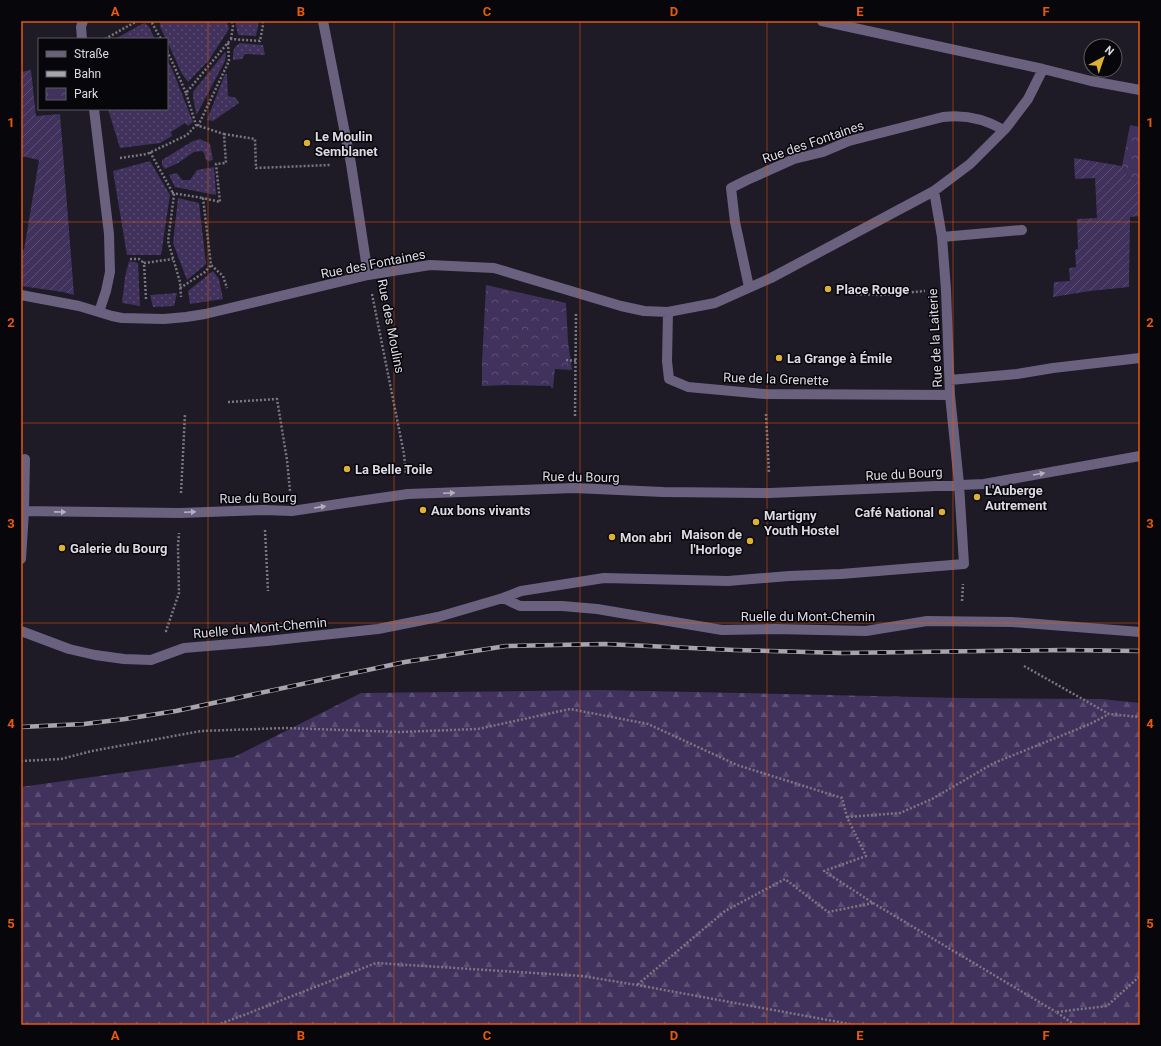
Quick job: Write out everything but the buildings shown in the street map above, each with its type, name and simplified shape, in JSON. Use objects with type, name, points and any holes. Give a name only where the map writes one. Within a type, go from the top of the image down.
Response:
[{"type":"street","points":[[82,38],[81,27],[83,21]]},
{"type":"street","name":"Rue des Moulins","points":[[323,21],[351,164],[368,275]]},
{"type":"street","points":[[822,21],[1043,69],[1091,81],[1140,90]]},
{"type":"street","name":"Rue des Fontaines","points":[[21,295],[54,301],[122,318],[181,318],[232,308],[368,275],[430,265],[494,268],[621,306],[644,311],[668,312],[714,303],[771,278],[934,191],[970,164],[1004,130],[1028,99],[1043,69]]},
{"type":"street","points":[[94,110],[109,234],[110,272],[99,312]]},
{"type":"street","name":"Rue des Fontaines","points":[[749,287],[734,222],[731,188],[794,159],[823,152],[849,141],[943,117],[967,117],[983,120],[1004,130]]},
{"type":"street","name":"Rue de la Laiterie","points":[[934,191],[942,237],[946,290],[950,395],[958,484]]},
{"type":"street","points":[[942,237],[1022,230]]},
{"type":"street","name":"Rue de la Grenette","points":[[668,312],[667,361],[669,380],[688,387],[765,394],[950,395]]},
{"type":"street","points":[[950,380],[1017,374],[1053,368],[1140,358]]},
{"type":"street","name":"Rue du Bourg","points":[[23,511],[180,513],[264,510],[292,511],[408,494],[574,488],[663,492],[770,493],[984,484],[1140,456]]},
{"type":"street","points":[[21,560],[25,459]]},
{"type":"street","name":"Ruelle du Mont-Chemin","points":[[21,631],[69,649],[95,655],[124,659],[151,660],[184,648],[378,630],[438,618],[521,592],[604,578],[728,581],[964,564],[958,484]]},
{"type":"street","name":"Ruelle du Mont-Chemin","points":[[503,598],[520,606],[562,606],[597,609],[722,630],[866,630],[927,621],[1012,622],[1140,632]]},
{"type":"path","points":[[107,38],[138,21]]},
{"type":"path","points":[[148,21],[153,22],[161,38]]},
{"type":"path","points":[[186,93],[231,39],[233,26],[232,21]]},
{"type":"path","points":[[231,39],[260,41],[263,21]]},
{"type":"path","points":[[100,161],[147,154],[187,135],[197,125],[229,61],[228,42]]},
{"type":"path","points":[[168,53],[176,68],[197,125]]},
{"type":"path","points":[[197,125],[224,134],[254,139],[256,168],[351,164]]},
{"type":"path","points":[[172,193],[220,202],[216,164],[226,163],[224,134]]},
{"type":"path","points":[[150,152],[174,195],[168,241],[180,282],[181,318]]},
{"type":"path","points":[[203,198],[211,265],[223,276],[232,308]]},
{"type":"path","points":[[147,318],[147,282],[144,263],[173,259]]},
{"type":"path","points":[[180,288],[205,272],[211,265]]},
{"type":"path","name":"Rue des Moulins","points":[[368,275],[404,454],[408,494]]},
{"type":"path","points":[[852,294],[881,295],[946,290]]},
{"type":"path","points":[[575,416],[578,293]]},
{"type":"path","points":[[566,360],[576,361]]},
{"type":"path","points":[[765,394],[770,493]]},
{"type":"path","points":[[228,402],[277,399],[287,460],[292,511]]},
{"type":"path","points":[[184,414],[178,546],[179,593],[166,631],[184,630],[184,648]]},
{"type":"path","points":[[264,510],[268,591]]},
{"type":"path","points":[[1024,666],[1109,714],[1140,717]]},
{"type":"path","points":[[21,761],[61,759],[92,751],[202,732],[286,728],[400,732],[478,728],[570,709],[648,724],[737,765],[842,798],[847,817],[866,856],[824,871],[873,903],[1056,1012],[1074,1025]]},
{"type":"path","points":[[847,817],[900,813],[932,799],[994,763],[1090,724],[1109,714]]},
{"type":"path","points":[[637,985],[725,912],[785,879],[828,912],[873,903]]},
{"type":"path","points":[[217,1025],[244,1016],[376,963],[582,976],[855,1025]]},
{"type":"path","points":[[1056,1012],[1107,1006],[1140,976]]},
{"type":"green space","points":[[160,21],[227,21],[229,29],[209,60],[188,82],[182,74],[168,43],[168,38],[166,38],[160,27]]},
{"type":"green space","points":[[235,21],[259,21],[256,36],[238,35]]},
{"type":"green space","points":[[145,23],[149,27],[154,38],[117,38]]},
{"type":"green space","points":[[240,43],[263,45],[265,55],[245,54],[242,59],[233,60],[234,50]]},
{"type":"green space","points":[[225,52],[225,61],[196,114],[193,92]]},
{"type":"green space","points":[[168,62],[193,122],[188,126],[185,123],[171,132],[172,136],[160,143],[120,148],[108,110],[168,110]]},
{"type":"green space","points":[[31,70],[36,116],[60,114],[74,295],[21,286],[21,250],[24,250],[39,160],[21,156],[21,72]]},
{"type":"green space","points":[[225,74],[227,74],[228,96],[236,98],[239,103],[213,121],[207,120]]},
{"type":"green space","points":[[1130,125],[1140,127],[1140,179],[1130,179],[1122,166]]},
{"type":"green space","points":[[200,139],[210,144],[213,160],[206,160],[202,151],[194,152],[178,163],[165,169],[162,165],[162,160],[193,141]]},
{"type":"green space","points":[[1074,158],[1122,166],[1130,179],[1140,179],[1140,216],[1130,217],[1129,287],[1053,297],[1054,282],[1070,281],[1069,268],[1076,267],[1075,250],[1078,249],[1077,219],[1097,218],[1095,178],[1075,179]]},
{"type":"green space","points":[[150,161],[170,195],[161,255],[127,255],[113,171]]},
{"type":"green space","points":[[214,167],[216,195],[175,187],[169,175],[177,173],[182,180],[190,180],[197,170]]},
{"type":"green space","points":[[178,198],[199,203],[206,264],[187,280],[173,243]]},
{"type":"green space","points":[[129,261],[138,263],[140,306],[122,303],[125,277]]},
{"type":"green space","points":[[213,271],[219,279],[223,299],[190,304],[188,291]]},
{"type":"green space","points":[[486,285],[566,303],[568,341],[572,370],[555,369],[553,388],[551,388],[551,386],[482,386]]},
{"type":"green space","points":[[177,293],[174,306],[153,307],[150,295]]},
{"type":"green space","points":[[601,690],[961,698],[1101,699],[1140,703],[1140,1025],[21,1025],[21,787],[234,757],[361,693]]},
{"type":"railway","points":[[21,727],[84,724],[176,711],[405,662],[506,646],[605,644],[842,653],[1064,650],[1140,651]]},
{"type":"place","name":"Le Moulin Semblanet","points":[[307,143]]},
{"type":"place","name":"Place Rouge","points":[[828,289]]},
{"type":"place","name":"La Grange à Émile","points":[[779,358]]},
{"type":"place","name":"La Belle Toile","points":[[347,469]]},
{"type":"place","name":"L'Auberge Autrement","points":[[977,497]]},
{"type":"place","name":"Aux bons vivants","points":[[423,510]]},
{"type":"place","name":"Café National","points":[[942,512]]},
{"type":"place","name":"Martigny Youth Hostel","points":[[756,522]]},
{"type":"place","name":"Mon abri","points":[[612,537]]},
{"type":"place","name":"Maison de l'Horloge","points":[[750,541]]},
{"type":"place","name":"Galerie du Bourg","points":[[62,548]]}]
